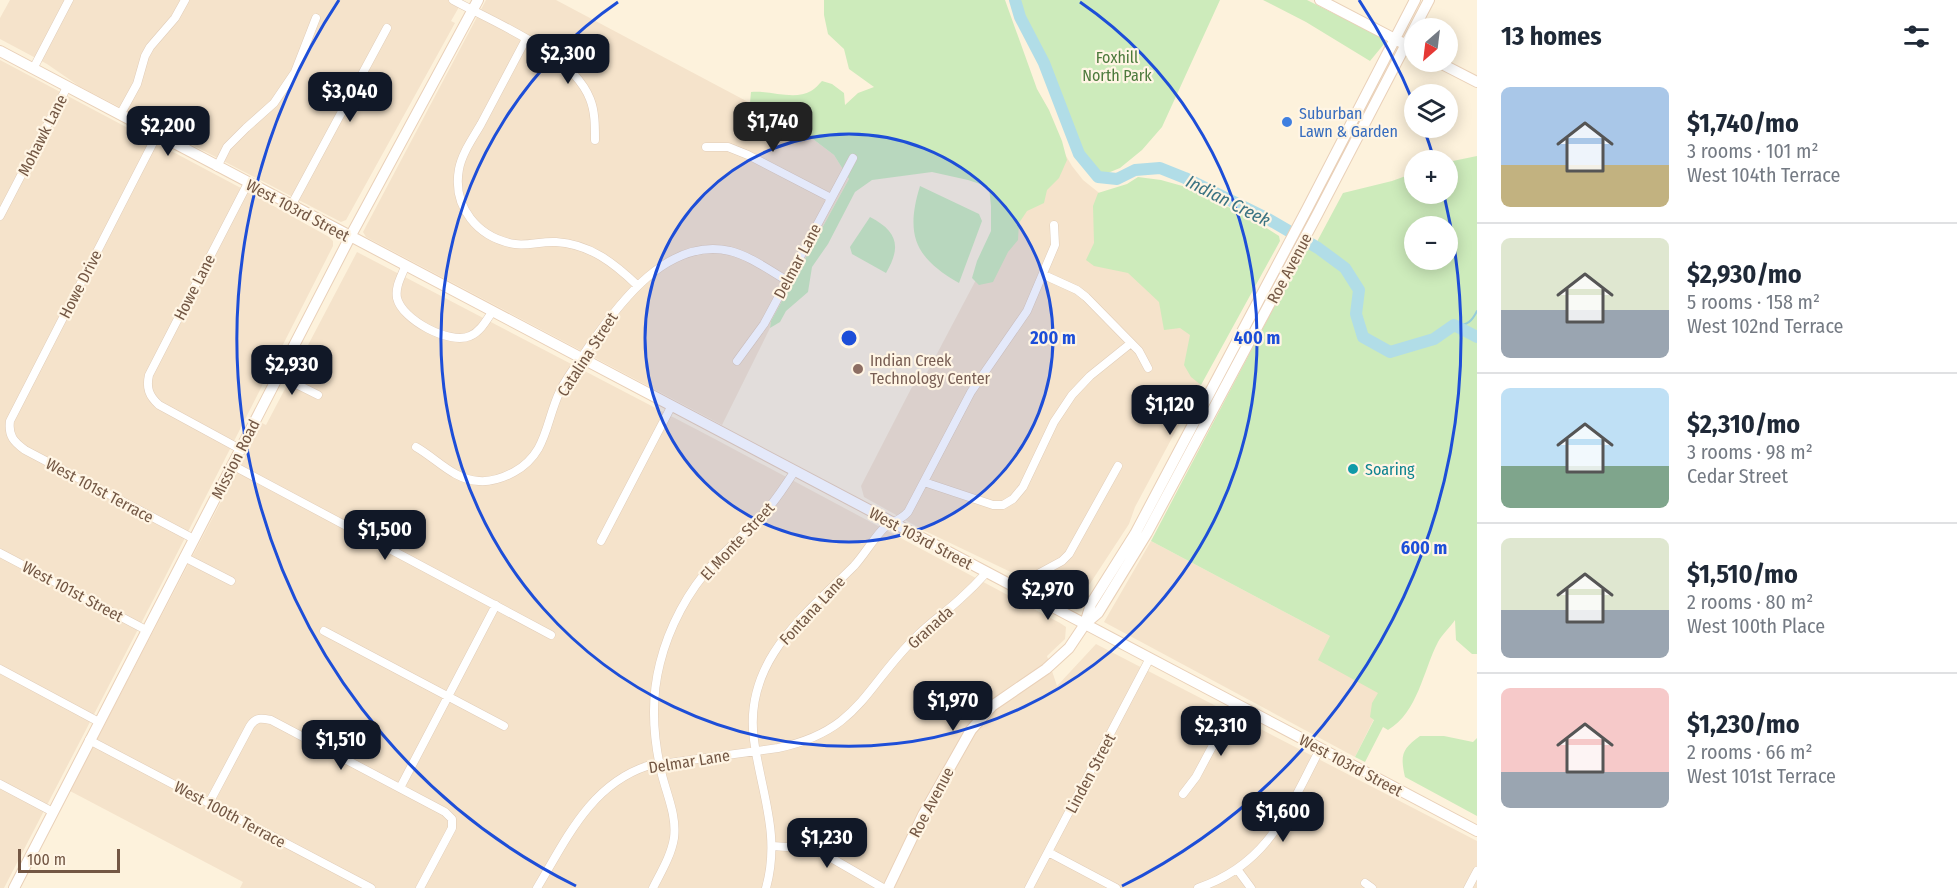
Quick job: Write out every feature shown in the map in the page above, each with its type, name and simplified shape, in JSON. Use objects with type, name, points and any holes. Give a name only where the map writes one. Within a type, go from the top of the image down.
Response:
[{"type":"main road","name":"Mission Road","points":[[14,888],[350,237],[478,0]]},
{"type":"main road","points":[[1320,0],[1404,44]]},
{"type":"main road","name":"Roe Avenue","points":[[888,888],[940,783],[971,730],[992,706],[1059,658],[1085,624],[1098,613],[1147,532],[1291,264],[1312,212],[1415,0]]},
{"type":"main road","name":"Roe Avenue","points":[[1422,18],[1429,0]]},
{"type":"main road","name":"West 103rd Street","points":[[0,51],[405,267],[1477,831]]},
{"type":"main road","name":"Roe Avenue","points":[[1085,624],[1090,604],[1135,534],[1280,258],[1312,212],[1404,57]]},
{"type":"main road","points":[[1458,72],[1477,82]]},
{"type":"main road","points":[[1213,385],[1222,393]]},
{"type":"street","points":[[33,69],[69,0]]},
{"type":"street","points":[[120,116],[137,84],[150,47],[176,18],[185,0]]},
{"type":"street","points":[[453,0],[526,39],[561,61],[582,84],[591,103],[595,140]]},
{"type":"street","points":[[217,167],[227,147],[274,103],[295,72],[316,18]]},
{"type":"street","points":[[291,206],[387,28]]},
{"type":"street","points":[[526,39],[462,159],[458,186],[462,204],[476,225],[491,237],[520,244],[557,242],[589,249],[617,266],[638,286]]},
{"type":"street","name":"Mohawk Lane","points":[[0,216],[67,87]]},
{"type":"street","name":"Howe Drive","points":[[10,435],[10,421],[157,135]]},
{"type":"street","points":[[706,147],[728,147],[748,155],[831,198]]},
{"type":"street","name":"Delmar Lane","points":[[737,361],[764,324],[853,158]]},
{"type":"street","name":"Howe Lane","points":[[240,448],[159,405],[148,392],[147,383],[149,375],[248,183]]},
{"type":"street","name":"Fontana Lane","points":[[766,888],[771,866],[772,846],[768,807],[756,751],[753,720],[755,702],[765,666],[799,620],[858,561],[884,527],[900,521],[908,512],[971,392],[1027,311],[1055,245],[1054,225]]},
{"type":"street","name":"Catalina Street","points":[[416,447],[450,471],[466,479],[490,481],[508,476],[525,465],[541,447],[560,391],[580,358],[619,306],[638,286],[653,273],[680,256],[706,250],[730,251],[752,260],[786,280]]},
{"type":"street","points":[[405,267],[397,287],[400,306],[412,319],[444,336],[452,339],[470,337],[477,332],[492,312]]},
{"type":"street","points":[[1044,275],[1077,290],[1086,297],[1139,351],[1148,368]]},
{"type":"street","points":[[924,482],[993,505],[1003,505],[1013,499],[1023,487],[1054,422],[1072,395],[1090,376],[1131,343]]},
{"type":"street","points":[[279,375],[318,395]]},
{"type":"street","points":[[601,541],[671,407]]},
{"type":"street","name":"West 101st Terrace","points":[[10,435],[15,443],[25,450],[194,540]]},
{"type":"street","points":[[232,465],[551,635]]},
{"type":"street","points":[[1024,593],[1038,573],[1062,561],[1069,554],[1118,466]]},
{"type":"street","name":"El Monte Street","points":[[653,888],[670,851],[674,832],[672,812],[659,764],[654,721],[657,680],[667,641],[697,584],[712,565],[766,511],[794,472]]},
{"type":"street","name":"West 101st Street","points":[[0,553],[146,630]]},
{"type":"street","points":[[184,557],[231,581]]},
{"type":"street","name":"Granada","points":[[756,751],[812,739],[840,723],[862,702],[917,636],[963,597],[986,573]]},
{"type":"street","points":[[400,788],[496,605]]},
{"type":"street","points":[[324,631],[504,726]]},
{"type":"street","name":"Linden Street","points":[[1029,888],[1150,658]]},
{"type":"street","points":[[0,669],[99,722]]},
{"type":"street","points":[[1183,794],[1196,777],[1235,704]]},
{"type":"street","points":[[209,803],[254,720],[260,718],[271,720],[445,812],[452,819],[452,828],[420,888]]},
{"type":"street","name":"West 100th Terrace","points":[[89,740],[371,888]]},
{"type":"street","points":[[1198,888],[1237,870],[1266,844],[1278,828],[1320,748]]},
{"type":"street","name":"Delmar Lane","points":[[537,888],[581,816],[598,794],[628,774],[659,764],[756,751]]},
{"type":"street","points":[[0,784],[53,812]]},
{"type":"street","points":[[772,846],[802,848],[826,855],[883,888]]},
{"type":"street","points":[[1048,852],[1116,888]]},
{"type":"street","points":[[1237,870],[1251,888]]},
{"type":"street","points":[[1468,888],[1477,871]]},
{"type":"shaded area","points":[[10,0],[463,0],[451,21],[455,23],[346,220],[341,222],[79,86],[47,64],[0,39],[0,18]]},
{"type":"shaded area","points":[[486,0],[556,0],[750,103],[791,129],[809,136],[834,155],[849,179],[771,321],[770,328],[722,425],[366,237],[363,232]]},
{"type":"shaded area","points":[[0,60],[254,195],[333,241],[333,246],[163,581],[4,888],[0,888]]},
{"type":"shaded area","points":[[1053,134],[1072,166],[1083,180],[1103,196],[1218,352],[1135,507],[1129,524],[1078,602],[1073,602],[923,530],[864,497],[861,486],[914,383],[921,384]]},
{"type":"shaded area","points":[[357,252],[1060,623],[1066,627],[1065,639],[1047,656],[1057,686],[1096,644],[1477,841],[1477,888],[240,888],[243,882],[70,791],[262,423],[266,425]]},
{"type":"shaded area","points":[[1151,541],[1330,636],[1385,697],[1355,757],[1104,622]]},
{"type":"green space","points":[[824,0],[1005,0],[1037,89],[1049,110],[1067,160],[1059,178],[1047,190],[1044,203],[1027,211],[1019,223],[1018,240],[1008,252],[993,282],[979,285],[972,278],[991,231],[989,187],[932,172],[872,180],[855,192],[828,244],[812,267],[808,292],[786,311],[780,322],[770,328],[771,321],[849,179],[834,155],[809,136],[791,129],[750,103],[751,92],[804,94],[822,81],[832,84],[844,93],[845,105],[858,93],[874,87],[849,69],[844,49],[828,34]]},
{"type":"green space","name":"Foxhill North Park","points":[[1015,0],[1220,0],[1162,127],[1142,150],[1120,168],[1098,177],[1079,154],[1044,63],[1020,17]]},
{"type":"green space","points":[[1263,0],[1307,0],[1381,37],[1384,44],[1370,61],[1306,22]]},
{"type":"green space","points":[[1477,156],[1477,654],[1472,654],[1456,640],[1455,620],[1438,642],[1413,702],[1398,722],[1388,730],[1383,727],[1365,762],[1355,757],[1374,720],[1370,717],[1372,703],[1378,693],[1318,660],[1330,636],[1151,541],[1295,267],[1308,248],[1312,251],[1343,193],[1404,177],[1404,204],[1458,204],[1458,160]]},
{"type":"green space","points":[[1138,177],[1186,187],[1249,217],[1279,236],[1280,241],[1201,385],[1191,377],[1184,365],[1190,335],[1180,328],[1164,330],[1159,302],[1128,273],[1094,266],[1086,260],[1094,243],[1093,206],[1098,193],[1127,184]]},
{"type":"green space","points":[[920,186],[979,214],[982,221],[959,283],[932,264],[917,243],[914,218]]},
{"type":"green space","points":[[870,217],[886,228],[894,240],[894,255],[886,273],[852,254],[850,247]]},
{"type":"green space","points":[[1420,736],[1444,736],[1473,742],[1477,738],[1477,816],[1405,777],[1404,753],[1409,745]]},
{"type":"waterway","name":"Indian Creek","points":[[1015,0],[1020,17],[1044,63],[1079,154],[1098,177],[1117,179],[1135,170],[1160,168],[1268,219],[1318,248],[1345,268],[1359,290],[1356,314],[1363,337],[1390,352],[1434,339],[1454,325],[1477,337]]},
{"type":"waterway","points":[[1456,326],[1469,322],[1477,311]]},
{"type":"place","name":"Suburban Lawn & Garden","points":[[1287,122]]},
{"type":"place","name":"Indian Creek Technology Center","points":[[858,369]]},
{"type":"place","name":"Soaring","points":[[1353,469]]}]
